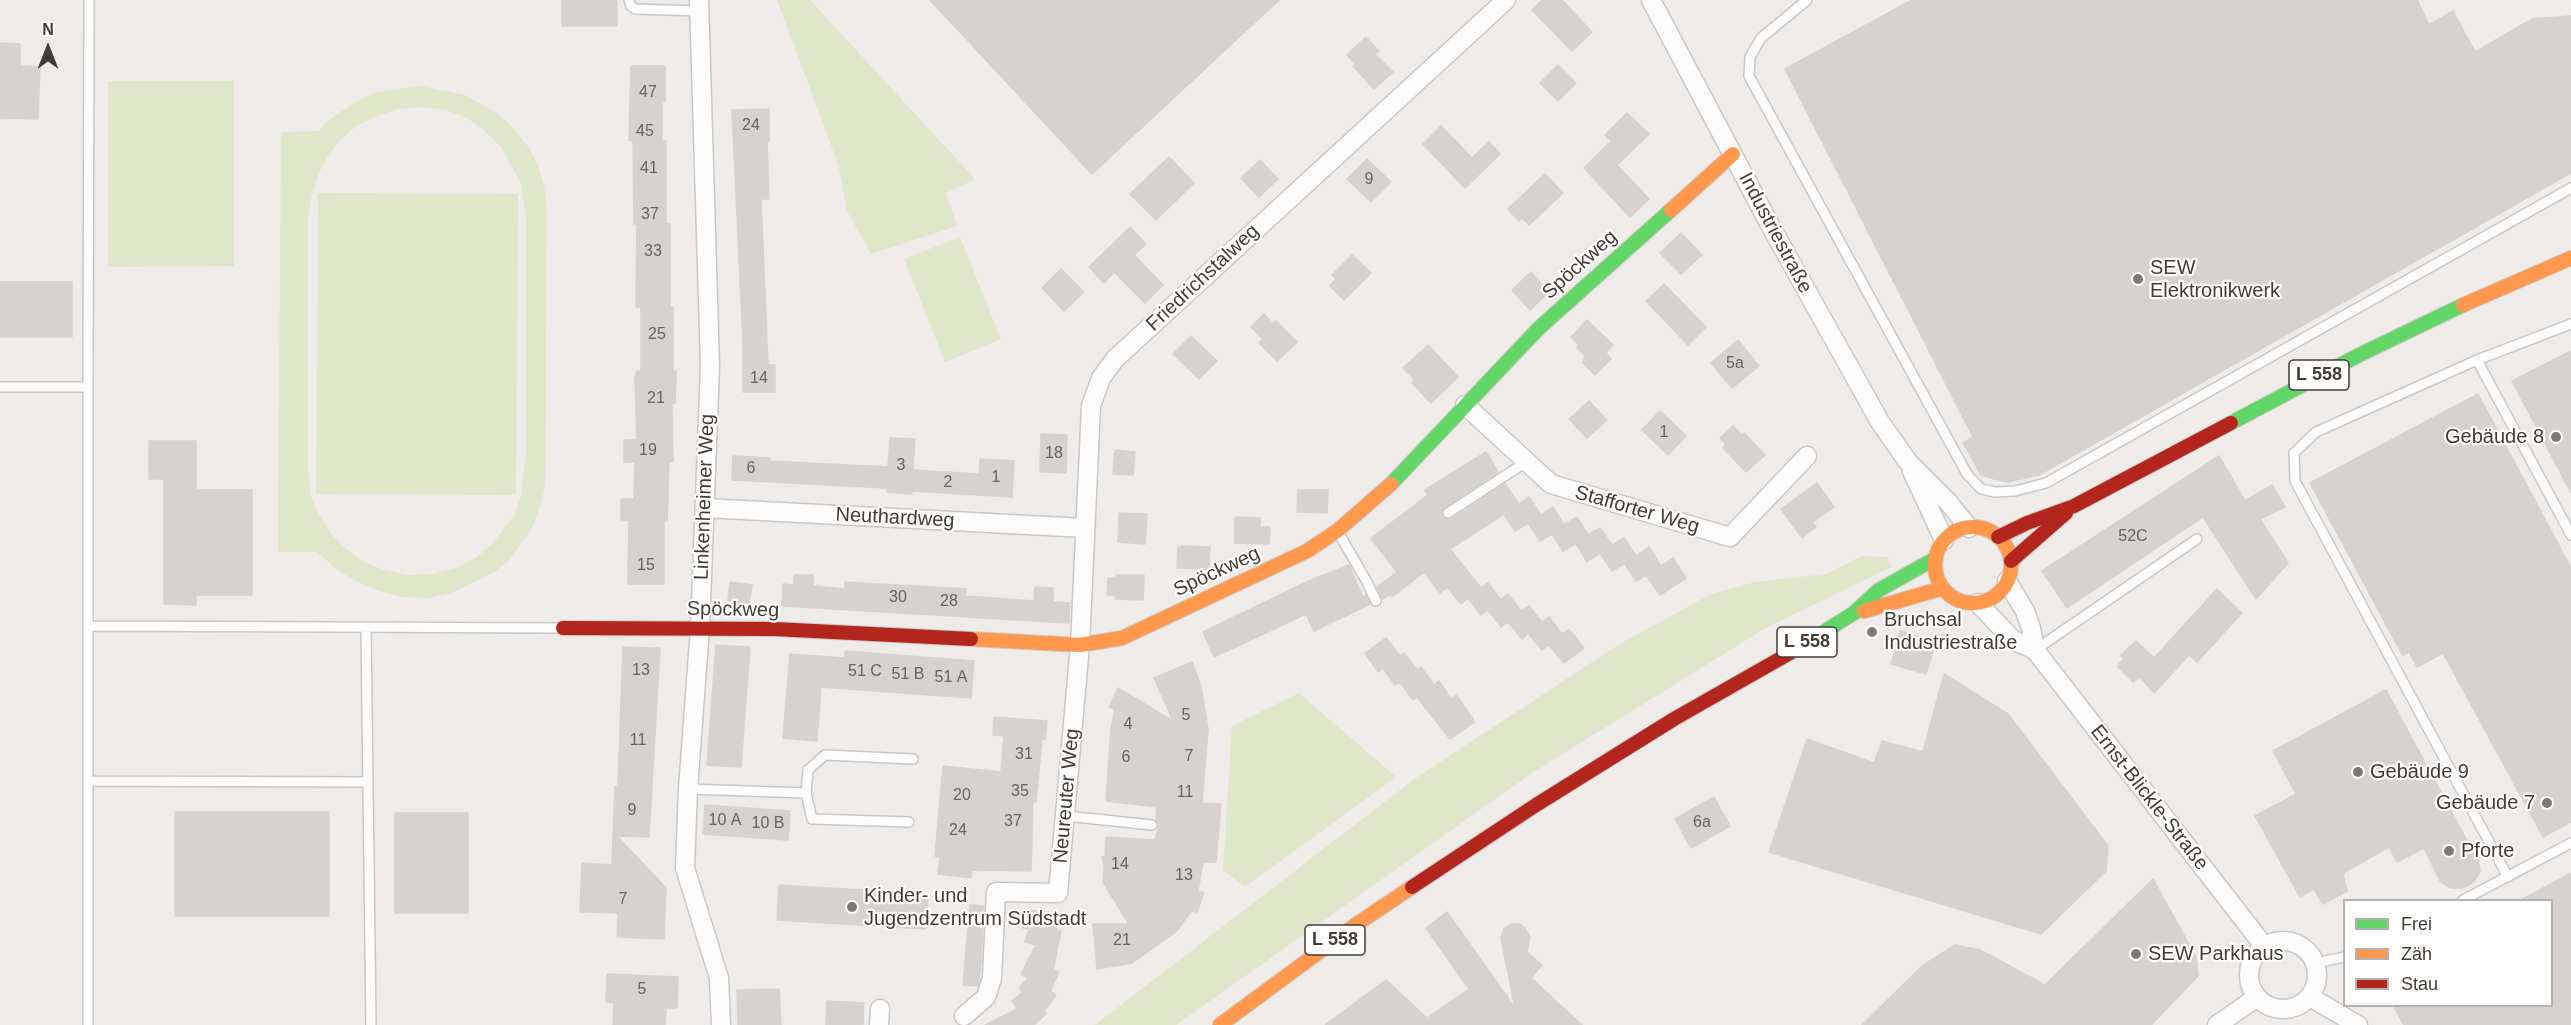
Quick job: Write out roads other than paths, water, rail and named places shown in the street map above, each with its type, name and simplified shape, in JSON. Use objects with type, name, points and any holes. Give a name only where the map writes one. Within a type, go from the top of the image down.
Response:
[{"type":"main road","name":"Spöckweg","points":[[563,628],[774,629],[1080,645],[1122,638],[1307,551],[1337,531],[1401,476],[1539,328],[1734,154]]},
{"type":"main road","name":"L 558","points":[[1998,537],[2026,523],[2074,506],[2359,355],[2484,295],[2571,258]]},
{"type":"main road","name":"L 558","points":[[2011,561],[2038,540],[2074,506]]},
{"type":"main road","points":[[1969,528],[1989,531],[1998,537],[2009,552],[2011,561],[2007,581],[1995,596],[1978,603],[1966,603],[1954,598],[1943,588],[1935,569],[1936,558],[1944,540],[1952,534],[1969,528]]},
{"type":"main road","name":"L 558","points":[[1220,1025],[1357,924],[1536,805],[1674,719],[1760,672],[1854,613],[1879,590],[1936,558]]},
{"type":"main road","name":"L 558","points":[[1854,613],[1943,588]]},
{"type":"street","name":"Friedrichstalweg","points":[[1080,645],[1091,406],[1101,378],[1115,359],[1506,0]]},
{"type":"street","name":"Industriestraße","points":[[1651,0],[1816,310],[1859,381],[1880,422],[1908,462],[1944,540]]},
{"type":"street","name":"Linkenheimer Weg","points":[[698,6],[710,366],[700,628],[688,789],[685,868],[719,978],[721,1025]]},
{"type":"street","name":"Stafforter Weg","points":[[1465,405],[1551,484],[1730,537],[1807,456]]},
{"type":"street","name":"Industriestraße","points":[[1908,462],[1949,502],[1969,528]]},
{"type":"street","name":"Neuthardweg","points":[[705,508],[1085,528]]},
{"type":"street","name":"Ernst-Blickle-Straße","points":[[2007,581],[2025,611],[2031,628],[2034,650]]},
{"type":"street","name":"Ernst-Blickle-Straße","points":[[1978,603],[2013,640],[2034,650],[2264,946]]},
{"type":"street","name":"Neureuter Weg","points":[[964,1016],[986,997],[992,978],[996,891],[1058,893],[1080,645]]},
{"type":"street","points":[[2277,941],[2290,941],[2301,946],[2310,953],[2316,963],[2318,980],[2310,997],[2299,1006],[2282,1010],[2268,1007],[2256,998],[2249,984],[2248,968],[2254,956],[2264,946],[2277,941]]},
{"type":"street","points":[[2310,997],[2358,1025]]},
{"type":"street","points":[[2217,1025],[2256,998]]},
{"type":"lane","points":[[88,1025],[89,0]]},
{"type":"lane","points":[[630,0],[631,6],[635,9],[698,6]]},
{"type":"lane","points":[[1807,0],[1761,38],[1750,57],[1749,76],[1967,474],[1981,489],[1995,492],[2015,491],[2046,483],[2571,188]]},
{"type":"lane","points":[[2508,877],[2295,481],[2294,453],[2316,432],[2477,360],[2571,324]]},
{"type":"lane","points":[[2477,360],[2571,534]]},
{"type":"lane","points":[[0,387],[88,387]]},
{"type":"lane","points":[[1448,513],[1526,462]]},
{"type":"lane","points":[[1337,531],[1376,601]]},
{"type":"lane","points":[[2034,650],[2197,540]]},
{"type":"lane","points":[[88,626],[563,628]]},
{"type":"lane","points":[[366,627],[371,1025]]},
{"type":"lane","points":[[909,822],[812,819],[806,793],[808,770],[825,755],[913,759]]},
{"type":"lane","points":[[88,781],[368,782]]},
{"type":"lane","points":[[688,789],[806,793]]},
{"type":"lane","points":[[1066,816],[1152,825]]},
{"type":"lane","points":[[2465,899],[2571,843]]},
{"type":"lane","points":[[2316,963],[2343,957]]},
{"type":"place","name":"SEW Elektronikwerk","points":[[2138,279]]},
{"type":"place","name":"Gebäude 8","points":[[2556,437]]},
{"type":"place","name":"Bruchsal Industriestraße","points":[[1872,632]]},
{"type":"place","name":"Gebäude 9","points":[[2358,772]]},
{"type":"place","name":"Gebäude 7","points":[[2547,803]]},
{"type":"place","name":"Pforte","points":[[2449,851]]},
{"type":"place","name":"Kinder- und Jugendzentrum Südstadt","points":[[852,907]]},
{"type":"place","name":"SEW Parkhaus","points":[[2136,954]]}]
